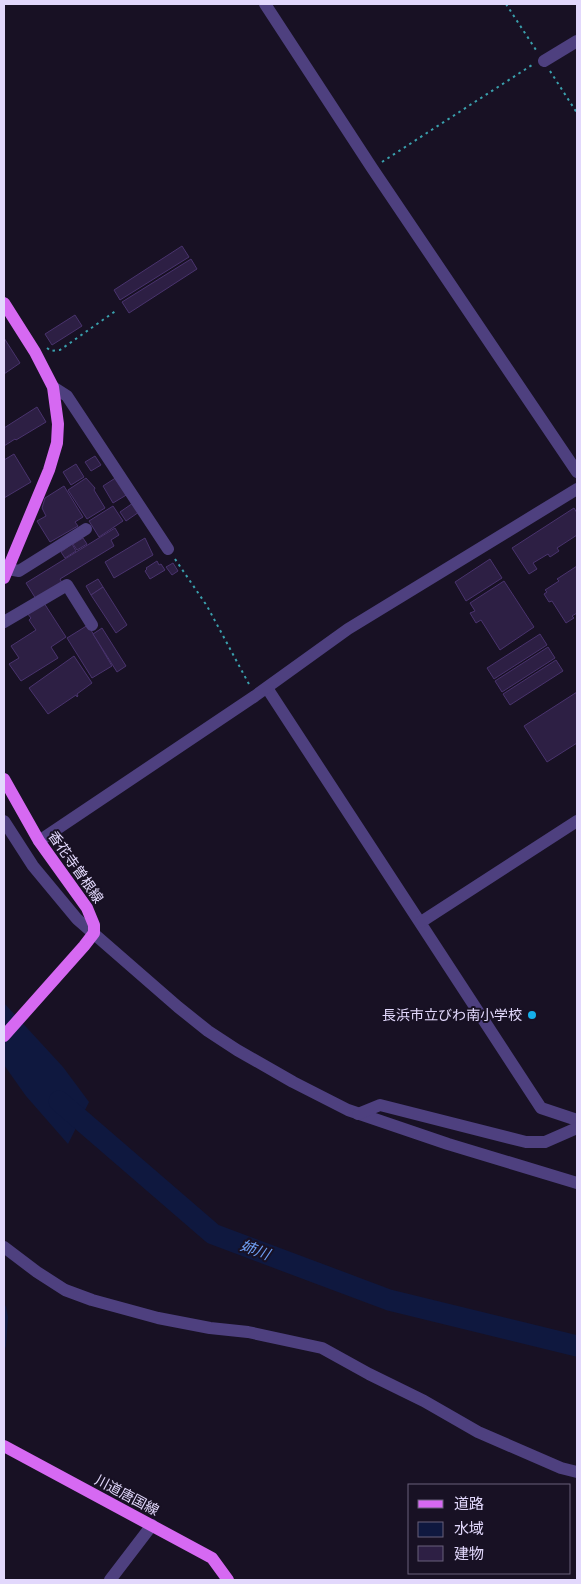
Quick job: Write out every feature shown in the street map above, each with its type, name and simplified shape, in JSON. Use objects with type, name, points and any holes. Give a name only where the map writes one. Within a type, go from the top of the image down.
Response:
[{"type":"main road","points":[[4,303],[35,352],[53,387],[58,424],[57,443],[49,470],[6,574]]},
{"type":"main road","name":"香花寺曽根線","points":[[4,779],[39,841],[88,908],[94,925],[94,933]]},
{"type":"main road","points":[[4,1036],[94,933]]},
{"type":"main road","name":"川道唐国線","points":[[4,1446],[212,1558],[228,1580]]},
{"type":"street","points":[[265,4],[372,168],[577,472]]},
{"type":"street","points":[[539,63],[577,41]]},
{"type":"street","points":[[53,387],[68,396],[168,548]]},
{"type":"street","points":[[39,841],[267,688],[348,629],[577,489]]},
{"type":"street","points":[[6,574],[19,571],[86,529]]},
{"type":"street","points":[[4,622],[67,585],[92,625]]},
{"type":"street","points":[[267,688],[541,1108],[577,1120]]},
{"type":"street","points":[[4,821],[33,866],[77,920],[150,984],[208,1030],[260,1064],[358,1114],[448,1144],[577,1183]]},
{"type":"street","points":[[421,922],[577,821]]},
{"type":"street","points":[[358,1114],[380,1106],[526,1142],[545,1142],[577,1128]]},
{"type":"street","points":[[4,1247],[65,1290],[92,1300],[158,1318],[210,1328],[248,1332],[322,1348],[424,1401],[478,1432],[560,1468],[577,1472]]},
{"type":"street","points":[[560,1468],[569,1477],[577,1481]]},
{"type":"street","points":[[110,1580],[152,1525]]},
{"type":"path","points":[[372,168],[539,63]]},
{"type":"path","points":[[46,347],[51,351],[60,350],[118,310]]},
{"type":"path","points":[[168,548],[207,606],[255,696]]},
{"type":"water","points":[[4,1003],[63,1067],[89,1102],[68,1144],[26,1096],[4,1065]]},
{"type":"building","points":[[182,246],[189,257],[120,300],[114,290]]},
{"type":"building","points":[[191,259],[197,269],[129,313],[122,302]]},
{"type":"building","points":[[75,315],[82,326],[52,345],[45,334]]},
{"type":"building","points":[[4,338],[20,363],[4,374]]},
{"type":"building","points":[[37,407],[46,422],[4,446],[4,428]]},
{"type":"building","points":[[14,454],[31,482],[4,498],[4,460]]},
{"type":"building","points":[[95,456],[101,465],[91,471],[85,462]]},
{"type":"building","points":[[76,464],[84,477],[71,485],[63,472]]},
{"type":"building","points":[[117,477],[128,494],[113,503],[103,486]]},
{"type":"building","points":[[86,478],[95,488],[94,490],[105,508],[87,519],[68,490]]},
{"type":"building","points":[[64,486],[83,517],[75,522],[78,526],[50,542],[37,521],[46,516],[42,508],[45,498]]},
{"type":"building","points":[[133,503],[139,512],[126,521],[120,512]]},
{"type":"building","points":[[113,506],[123,521],[99,537],[89,521]]},
{"type":"building","points":[[574,508],[577,513],[577,535],[557,548],[559,551],[550,557],[548,554],[533,563],[537,569],[529,574],[512,548]]},
{"type":"building","points":[[115,528],[119,535],[111,540],[114,546],[60,579],[62,583],[36,599],[26,583]]},
{"type":"building","points":[[83,538],[87,544],[77,550],[73,544]]},
{"type":"building","points":[[145,538],[153,555],[114,578],[105,562]]},
{"type":"building","points":[[72,544],[76,551],[65,558],[61,552]]},
{"type":"building","points":[[490,559],[502,578],[466,601],[455,582]]},
{"type":"building","points":[[157,561],[165,570],[150,579],[145,571],[146,568]]},
{"type":"building","points":[[173,563],[178,571],[172,575],[166,567]]},
{"type":"building","points":[[577,566],[577,613],[572,616],[574,618],[566,623],[552,601],[549,602],[544,594],[547,592],[545,590],[559,581],[557,579]]},
{"type":"building","points":[[98,579],[103,587],[91,595],[86,586]]},
{"type":"building","points":[[504,581],[534,627],[500,650],[481,620],[476,623],[470,613],[475,611],[470,603]]},
{"type":"building","points":[[103,587],[127,625],[116,633],[91,595]]},
{"type":"building","points":[[44,603],[66,637],[51,647],[58,658],[21,681],[9,664],[19,658],[11,646],[36,630],[29,620],[31,618],[27,613]]},
{"type":"building","points":[[88,625],[112,666],[92,678],[67,638]]},
{"type":"building","points":[[102,628],[126,666],[117,672],[93,634]]},
{"type":"building","points":[[540,634],[547,645],[494,679],[487,668]]},
{"type":"building","points":[[548,647],[555,658],[502,692],[495,681]]},
{"type":"building","points":[[74,656],[92,683],[77,694],[77,697],[76,695],[48,714],[29,688]]},
{"type":"building","points":[[556,660],[563,671],[510,705],[503,694]]},
{"type":"building","points":[[577,692],[577,743],[547,762],[524,726]]},
{"type":"waterway","name":"姉川","points":[[59,1101],[213,1234],[389,1300],[577,1346]]},
{"type":"waterway","points":[[4,1307],[6,1317],[4,1346]]},
{"type":"place","name":"長浜市立びわ南小学校","points":[[532,1015]]}]
